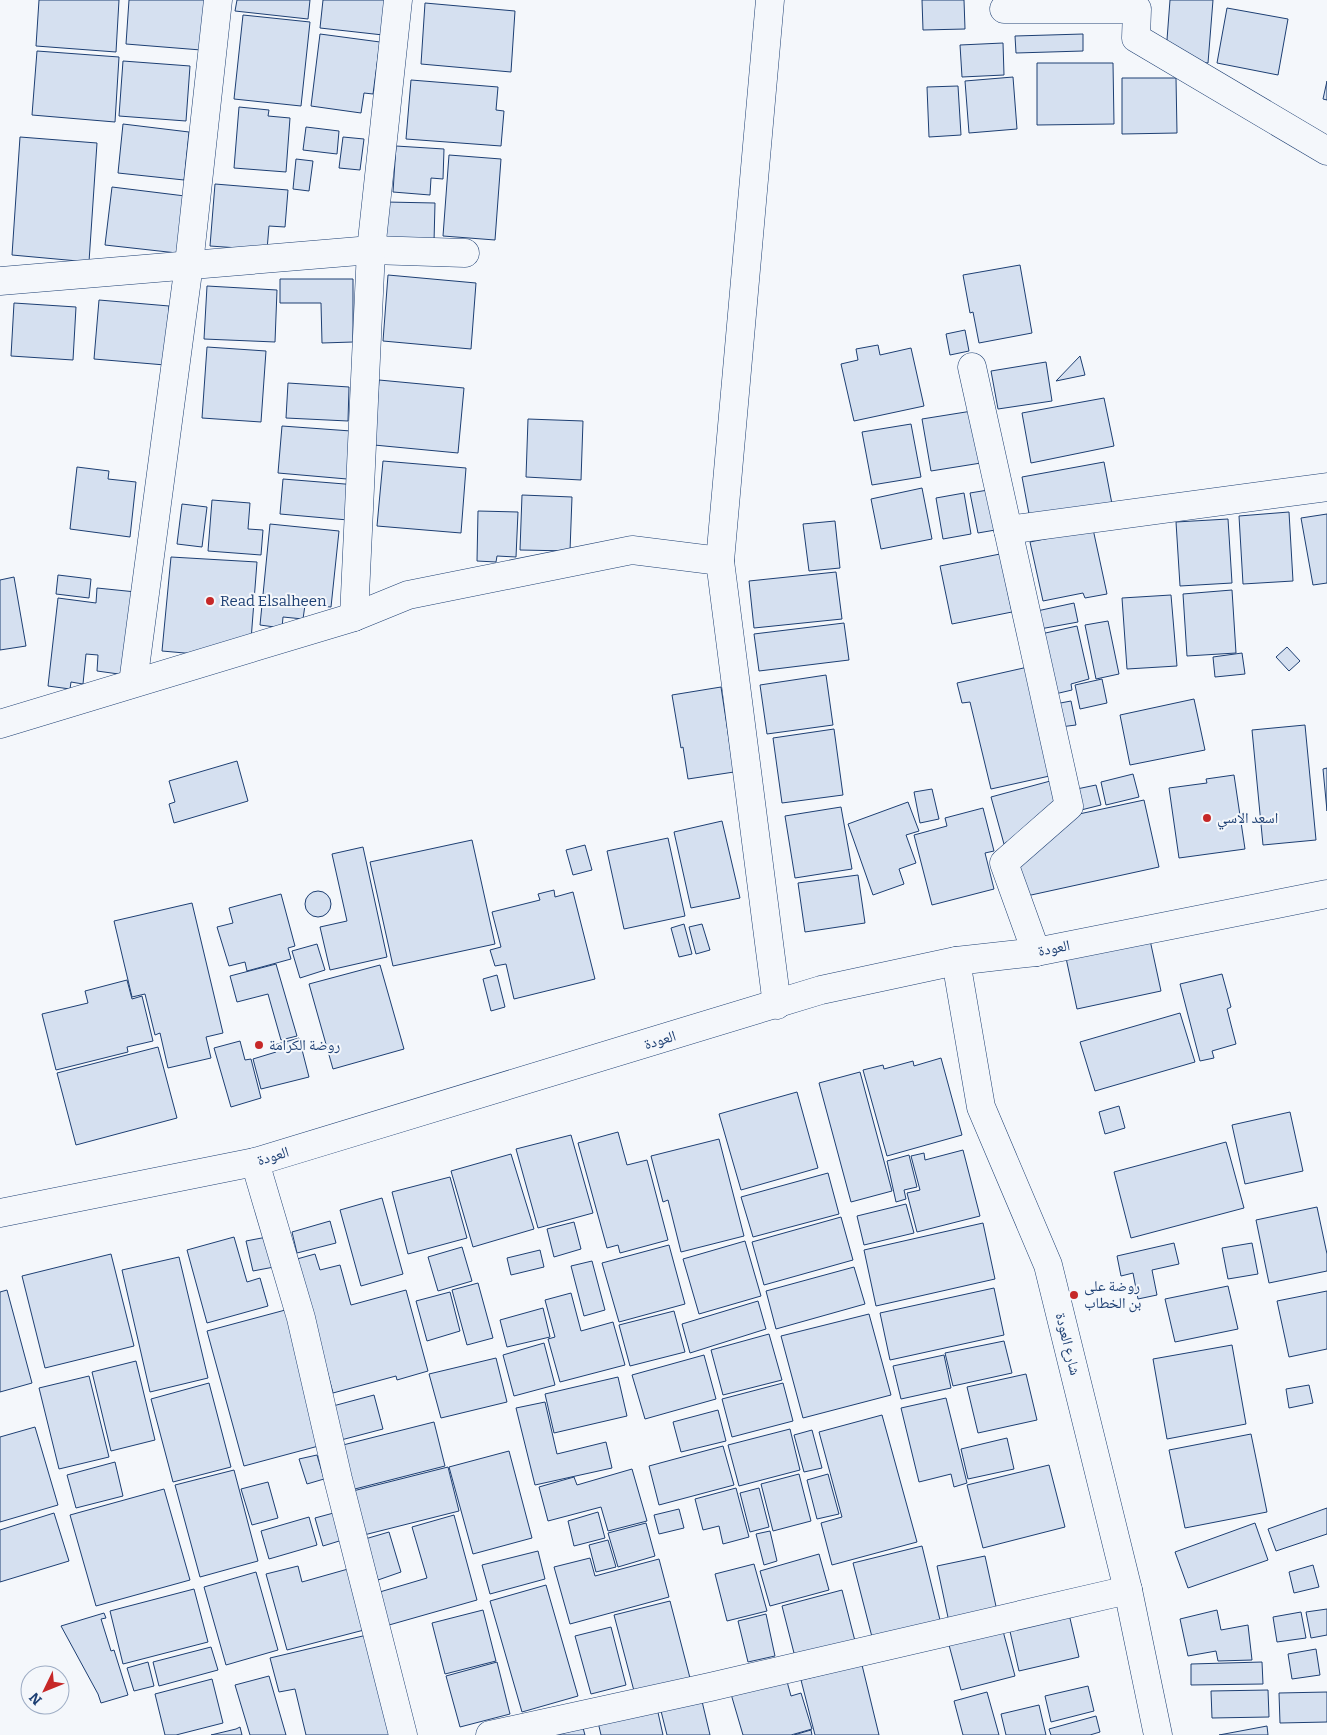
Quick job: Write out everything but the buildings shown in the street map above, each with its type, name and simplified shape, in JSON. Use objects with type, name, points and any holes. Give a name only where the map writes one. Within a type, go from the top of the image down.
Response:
[{"type":"street","points":[[134,683],[189,264],[218,0]]},
{"type":"street","points":[[354,617],[371,250],[398,0]]},
{"type":"street","points":[[770,0],[720,562],[777,1005]]},
{"type":"street","points":[[1004,9],[1137,5],[1136,38],[1327,151]]},
{"type":"street","points":[[0,281],[371,250],[465,253]]},
{"type":"street","points":[[972,367],[1069,806],[1004,863],[1036,952]]},
{"type":"street","points":[[1008,530],[1327,487]]},
{"type":"street","points":[[0,724],[354,617],[408,595],[632,550],[720,562]]},
{"type":"street","name":"العودة","points":[[0,1213],[255,1162],[777,1005],[821,990],[956,961],[1036,952],[1327,894]]},
{"type":"street","name":"شارع العودة","points":[[956,961],[982,1107],[1048,1265],[1128,1590],[1158,1735]]},
{"type":"street","points":[[255,1162],[301,1318],[338,1478],[403,1735]]},
{"type":"street","points":[[490,1735],[710,1687],[1128,1590]]},
{"type":"place","name":"Read Elsalheen","points":[[210,601]]},
{"type":"place","name":"اسعد الاسي","points":[[1207,818]]},
{"type":"place","name":"روضة الكرامة","points":[[259,1045]]},
{"type":"place","name":"روضة على بن الخطاب","points":[[1074,1295]]}]
